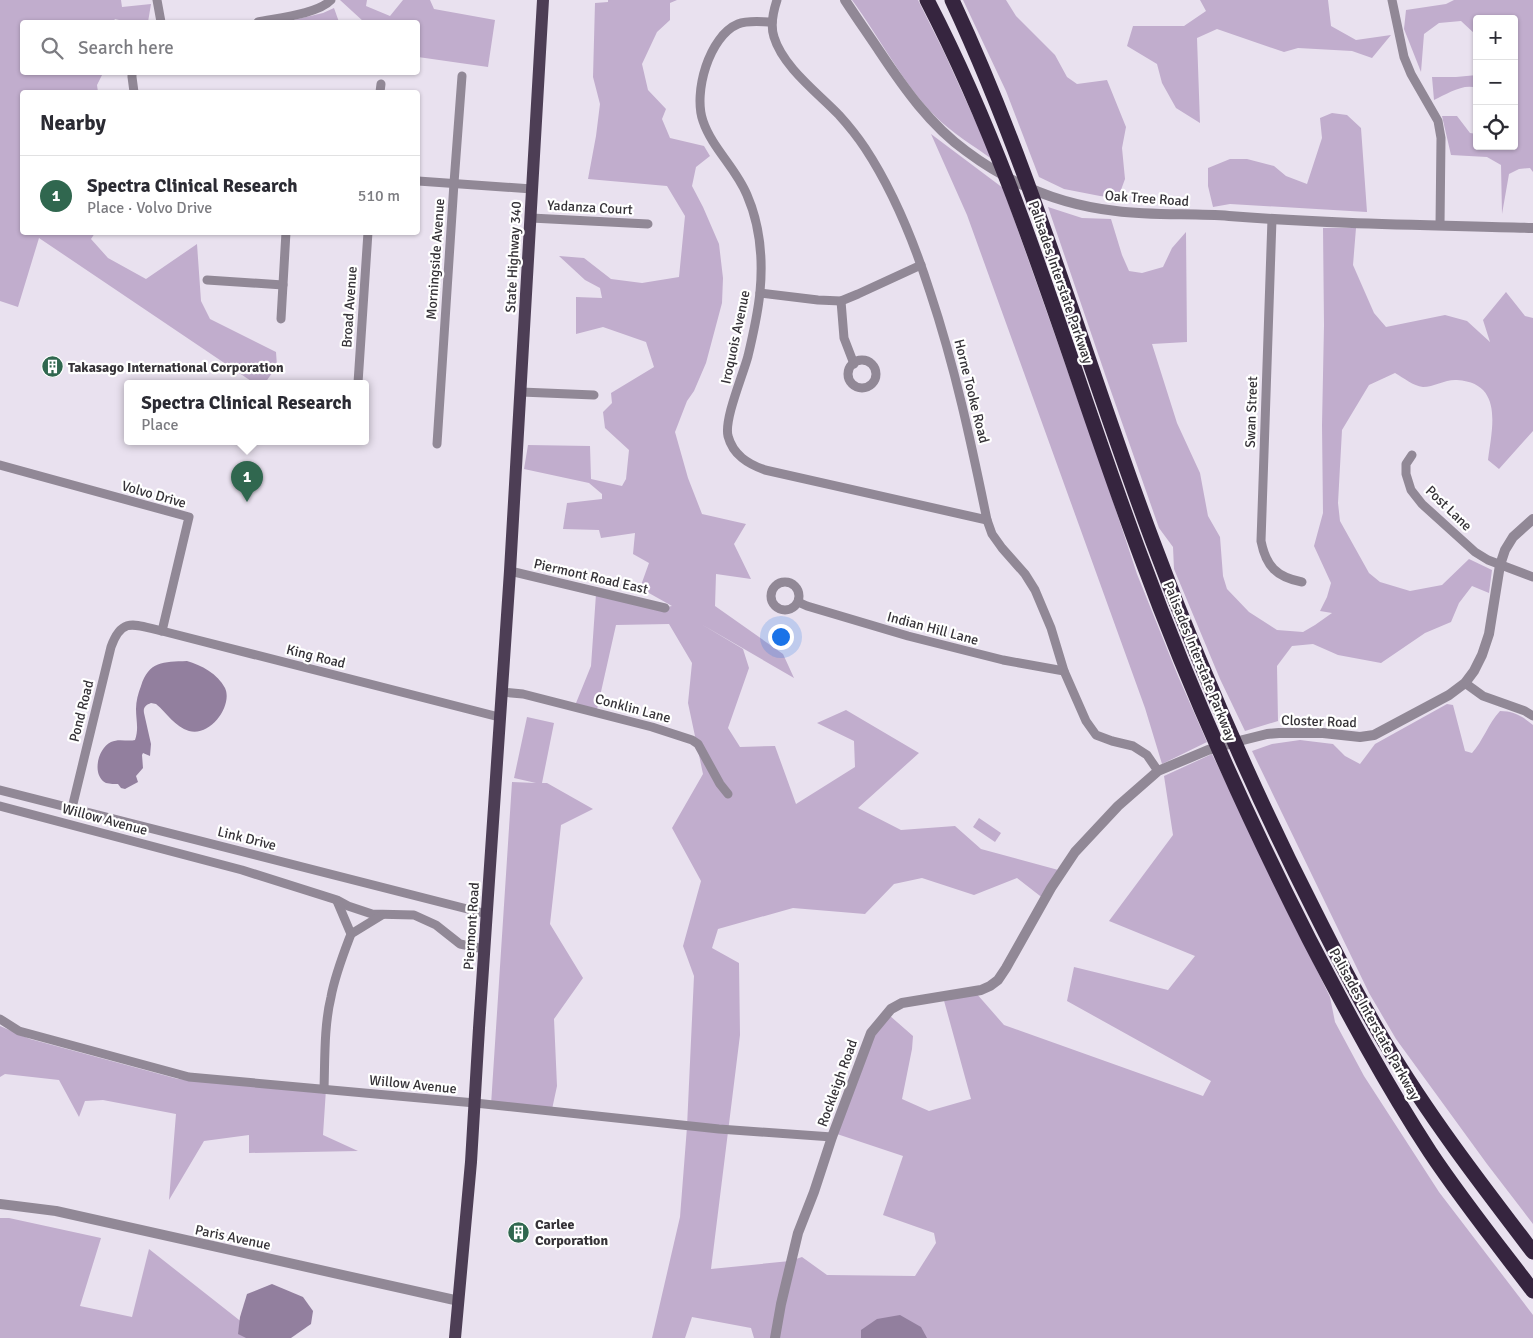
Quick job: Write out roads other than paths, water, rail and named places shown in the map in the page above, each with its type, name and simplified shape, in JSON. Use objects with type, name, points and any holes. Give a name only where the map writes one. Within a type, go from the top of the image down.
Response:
[{"type":"highway","name":"Palisades Interstate Parkway","points":[[927,0],[965,79],[1005,174],[1140,556],[1178,653],[1221,754],[1291,902],[1375,1063],[1442,1168],[1480,1222],[1533,1291]]},
{"type":"highway","name":"Palisades Interstate Parkway","points":[[952,0],[987,78],[1019,160],[1150,534],[1181,616],[1237,750],[1310,902],[1384,1040],[1447,1138],[1533,1252]]},
{"type":"main road","name":"State Highway 340","points":[[513,516],[543,0]]},
{"type":"main road","name":"Piermont Road","points":[[455,1338],[471,1164],[513,516]]},
{"type":"street","points":[[157,0],[161,20]]},
{"type":"street","points":[[268,20],[315,10],[327,5],[331,0]]},
{"type":"street","name":"Horne Tooke Road","points":[[777,0],[772,22],[774,37],[779,49],[789,63],[840,116],[857,137],[898,207],[922,265],[945,335],[987,520],[992,534],[1025,574],[1035,590],[1051,628],[1064,671],[1086,721],[1096,735],[1112,742],[1133,746],[1147,755],[1158,771]]},
{"type":"street","name":"Oak Tree Road","points":[[845,0],[914,100],[945,134],[991,168],[1015,181],[1058,199],[1116,211],[1272,220],[1533,228]]},
{"type":"street","points":[[1392,0],[1404,57],[1410,74],[1438,121],[1442,138],[1440,225]]},
{"type":"street","name":"Iroquois Avenue","points":[[772,22],[752,21],[738,24],[726,31],[716,44],[701,81],[700,101],[702,119],[709,136],[747,194],[755,218],[759,241],[760,293],[748,354],[728,421],[728,436],[741,458],[750,464],[766,470],[987,520]]},
{"type":"street","points":[[132,75],[134,90]]},
{"type":"street","name":"Morningside Avenue","points":[[437,444],[462,76]]},
{"type":"street","points":[[420,181],[532,189]]},
{"type":"street","name":"Yadanza Court","points":[[531,218],[648,224]]},
{"type":"street","name":"Swan Street","points":[[1272,220],[1261,541],[1264,556],[1270,566],[1280,575],[1302,582]]},
{"type":"street","points":[[281,319],[286,235]]},
{"type":"street","name":"Broad Avenue","points":[[358,380],[368,235]]},
{"type":"street","points":[[760,293],[841,301],[922,265]]},
{"type":"street","points":[[207,280],[283,286]]},
{"type":"street","points":[[841,301],[844,338],[854,364]]},
{"type":"street","points":[[521,392],[594,395]]},
{"type":"street","name":"Post Lane","points":[[1412,454],[1406,464],[1406,474],[1411,490],[1422,504],[1475,552],[1500,565],[1533,577]]},
{"type":"street","name":"Volvo Drive","points":[[0,465],[189,517],[162,631]]},
{"type":"street","name":"Closter Road","points":[[1075,852],[1118,806],[1158,771],[1208,750],[1267,734],[1323,733],[1360,737],[1374,735],[1449,695],[1465,683],[1482,655],[1489,634],[1500,565],[1505,550],[1513,537],[1533,519]]},
{"type":"street","name":"Piermont Road East","points":[[510,571],[665,608]]},
{"type":"street","name":"Indian Hill Lane","points":[[798,602],[908,636],[1004,660],[1064,671]]},
{"type":"street","name":"King Road","points":[[125,626],[138,626],[162,631],[499,717]]},
{"type":"street","name":"Pond Road","points":[[72,808],[111,647],[118,630],[125,626]]},
{"type":"street","points":[[1465,683],[1483,696],[1525,711],[1533,716]]},
{"type":"street","name":"Conklin Lane","points":[[501,692],[523,694],[652,727],[692,740],[698,744],[720,784],[728,794]]},
{"type":"street","name":"Link Drive","points":[[0,790],[486,914]]},
{"type":"street","name":"Willow Avenue","points":[[0,806],[266,876],[337,900],[365,912],[382,915],[414,915],[436,925],[460,944],[484,949]]},
{"type":"street","name":"Rockleigh Road","points":[[775,1338],[798,1234],[869,1037],[891,1009],[902,1003],[981,990],[998,980],[1051,888],[1075,852]]},
{"type":"street","points":[[337,900],[351,934]]},
{"type":"street","points":[[324,1089],[327,1016],[335,980],[351,934],[382,915]]},
{"type":"street","name":"Willow Avenue","points":[[0,1019],[19,1031],[189,1077],[474,1103],[719,1129],[832,1137]]},
{"type":"street","name":"Paris Avenue","points":[[0,1204],[56,1211],[458,1301]]},
{"type":"place","name":"Takasago International Corporation","points":[[52,367]]},
{"type":"place","name":"Spectra Clinical Research","points":[[247,502]]},
{"type":"place","name":"Carlee Corporation","points":[[519,1232]]}]
